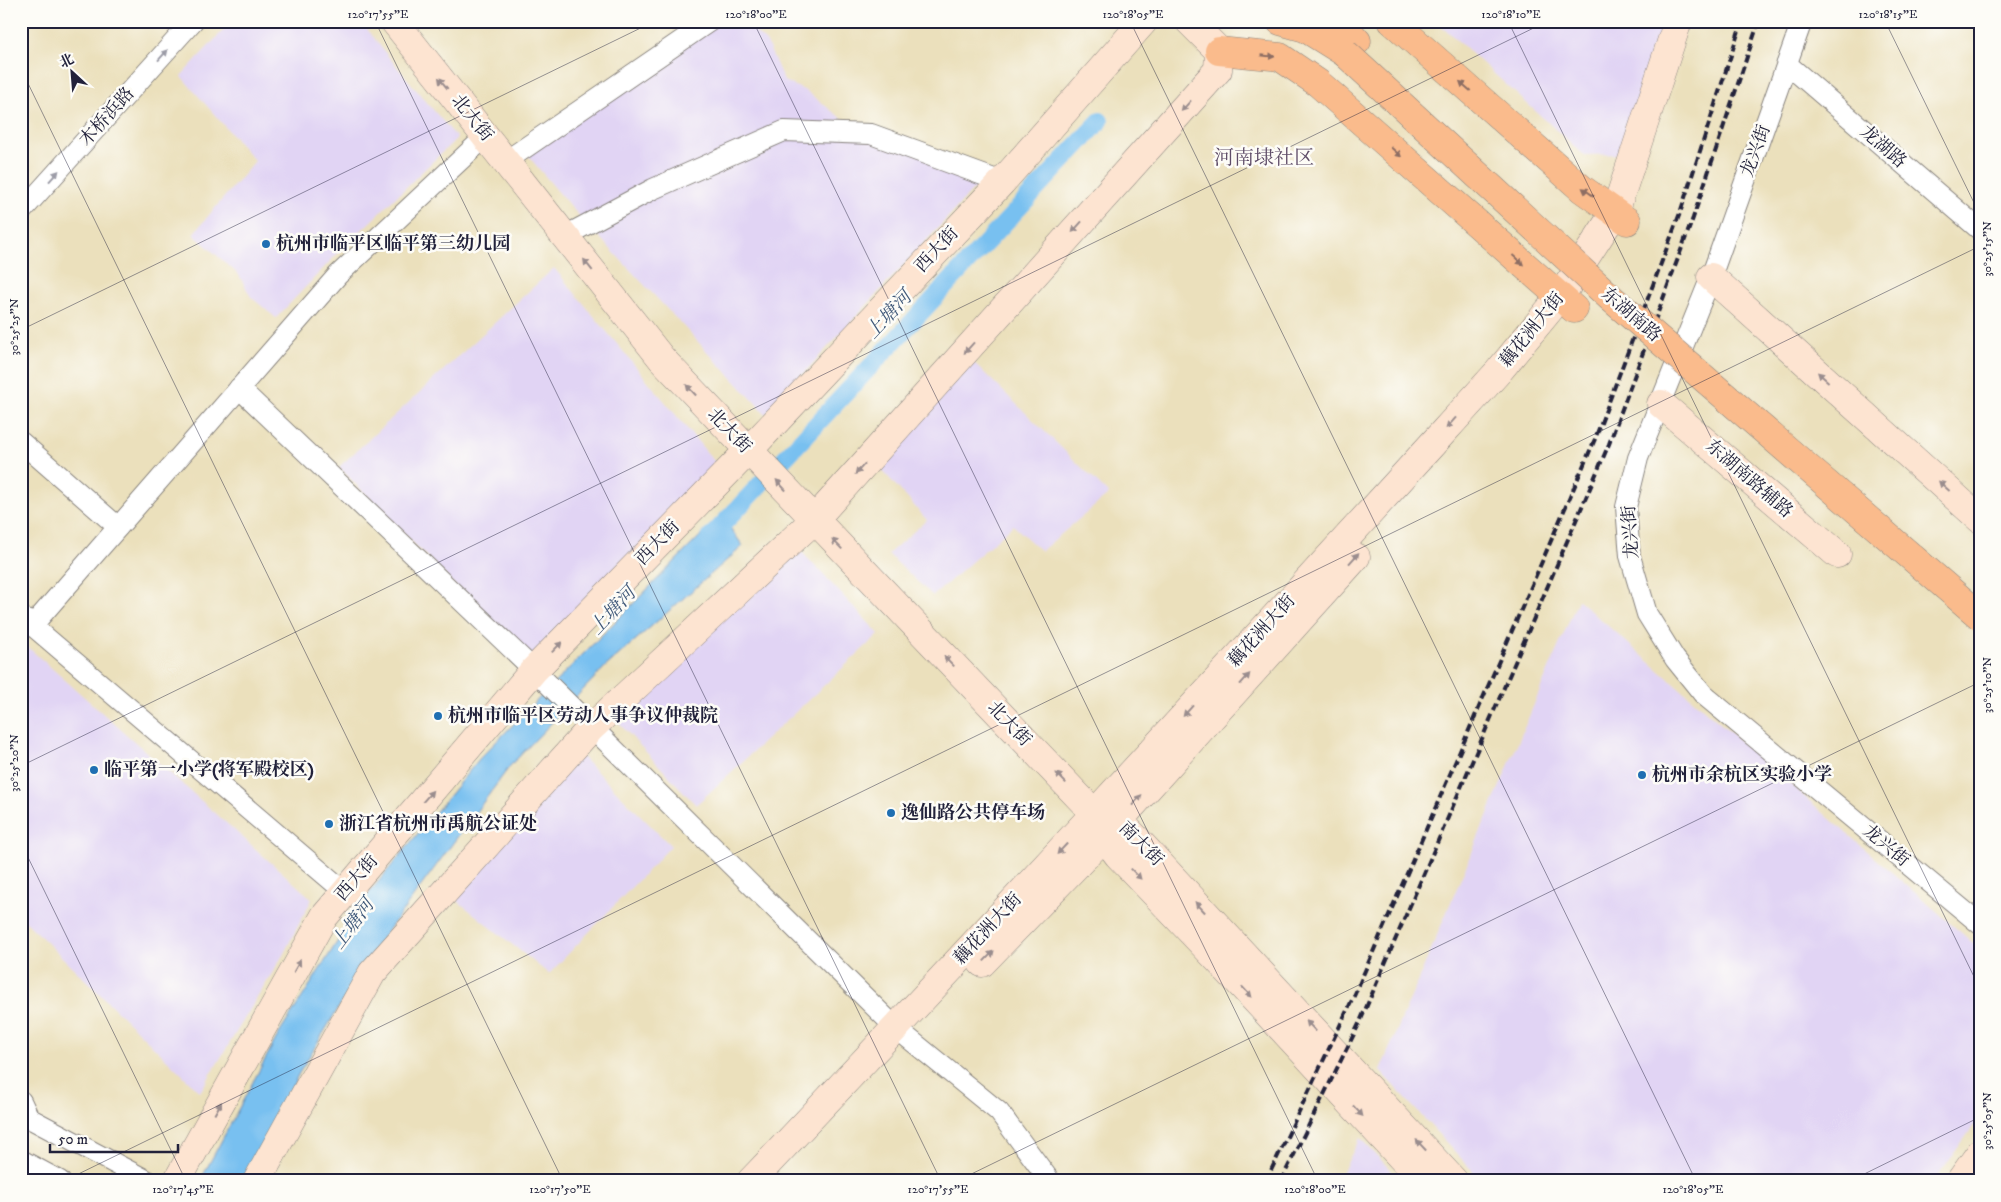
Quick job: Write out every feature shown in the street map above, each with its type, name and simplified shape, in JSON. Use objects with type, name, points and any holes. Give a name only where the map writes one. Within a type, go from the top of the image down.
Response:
[{"type":"main road","name":"北大街","points":[[394,21],[662,360],[1106,823]]},
{"type":"main road","name":"西大街","points":[[177,1181],[324,917],[534,670],[749,450],[1002,182],[1144,21]]},
{"type":"main road","points":[[1189,21],[1219,60]]},
{"type":"main road","name":"东湖南路","points":[[1280,21],[1347,38],[1662,324],[1980,593]]},
{"type":"main road","points":[[1392,21],[1582,189],[1621,216]]},
{"type":"main road","name":"藕花洲大街","points":[[1621,216],[1678,21]]},
{"type":"main road","name":"藕花洲大街","points":[[751,1181],[902,1033],[1106,823],[1492,380],[1567,303],[1621,216],[1693,21]]},
{"type":"main road","name":"东湖南路","points":[[1347,38],[1612,299],[1980,616]]},
{"type":"main road","points":[[257,1181],[372,973],[591,728],[814,520],[1219,60],[1280,57],[1318,83],[1567,303]]},
{"type":"main road","points":[[1711,277],[1980,519]]},
{"type":"main road","name":"东湖南路辅路","points":[[1661,404],[1837,554]]},
{"type":"main road","name":"南大街","points":[[1106,823],[1118,855],[1423,1181]]},
{"type":"main road","name":"南大街","points":[[1106,823],[1454,1181]]},
{"type":"main road","name":"藕花洲大街","points":[[774,1181],[902,1033]]},
{"type":"main road","points":[[1960,1181],[1980,1152]]},
{"type":"street","name":"木桥浜路","points":[[21,212],[193,21]]},
{"type":"street","points":[[506,161],[710,21]]},
{"type":"street","name":"龙兴街","points":[[1802,21],[1711,277],[1638,458],[1626,507],[1630,556],[1647,614],[1675,660],[1704,695],[1980,924]]},
{"type":"street","name":"龙湖路","points":[[1787,64],[1980,230]]},
{"type":"street","points":[[565,236],[653,189],[784,131],[871,134],[1002,182]]},
{"type":"street","points":[[345,892],[27,621],[118,527],[338,274],[486,136]]},
{"type":"street","points":[[239,388],[534,670],[902,1033],[999,1112],[1050,1181]]},
{"type":"street","points":[[21,442],[118,527]]},
{"type":"street","points":[[21,1101],[29,1118],[148,1181]]},
{"type":"street","points":[[21,1160],[60,1181]]},
{"type":"shaded area","points":[[232,21],[361,21],[457,138],[338,253],[276,318],[251,297],[239,275],[193,234],[255,161],[181,76]]},
{"type":"shaded area","points":[[705,21],[744,21],[767,43],[784,81],[806,91],[854,128],[985,177],[766,414],[571,207],[520,146]]},
{"type":"shaded area","points":[[1436,21],[1672,21],[1622,154],[1584,155]]},
{"type":"shaded area","points":[[554,268],[719,467],[529,661],[339,467]]},
{"type":"shaded area","points":[[969,358],[1109,494],[1041,551],[1013,525],[933,596],[888,554],[927,520],[881,469]]},
{"type":"shaded area","points":[[797,547],[879,634],[696,805],[614,718]]},
{"type":"shaded area","name":"杭州市余杭区实验小学","points":[[1578,600],[1980,949],[1980,1117],[1934,1181],[1482,1181],[1380,1071]]},
{"type":"shaded area","name":"临平第一小学(将军殿校区)","points":[[21,641],[312,899],[283,955],[200,1092],[21,917]]},
{"type":"shaded area","points":[[575,750],[671,846],[549,974],[449,894]]},
{"type":"shaded area","points":[[1360,1138],[1401,1181],[1338,1181]]},
{"type":"water","points":[[721,515],[743,546],[605,667],[510,766],[373,951],[298,1075],[245,1181],[200,1181],[277,1037],[365,898],[480,758]]},
{"type":"waterway","name":"上塘河","points":[[709,539],[1100,121]]},
{"type":"railway","points":[[1266,1181],[1354,996],[1595,439],[1680,213],[1742,21]]},
{"type":"railway","points":[[1281,1181],[1359,1024],[1609,444],[1693,218],[1759,21]]},
{"type":"place","name":"杭州市临平区临平第三幼儿园","points":[[266,244]]},
{"type":"place","name":"杭州市临平区劳动人事争议仲裁院","points":[[438,716]]},
{"type":"place","name":"临平第一小学(将军殿校区)","points":[[94,770]]},
{"type":"place","name":"杭州市余杭区实验小学","points":[[1642,775]]},
{"type":"place","name":"逸仙路公共停车场","points":[[891,813]]},
{"type":"place","name":"浙江省杭州市禹航公证处","points":[[329,824]]},
{"type":"district","name":"河南埭社区","points":[[1264,158]]}]
